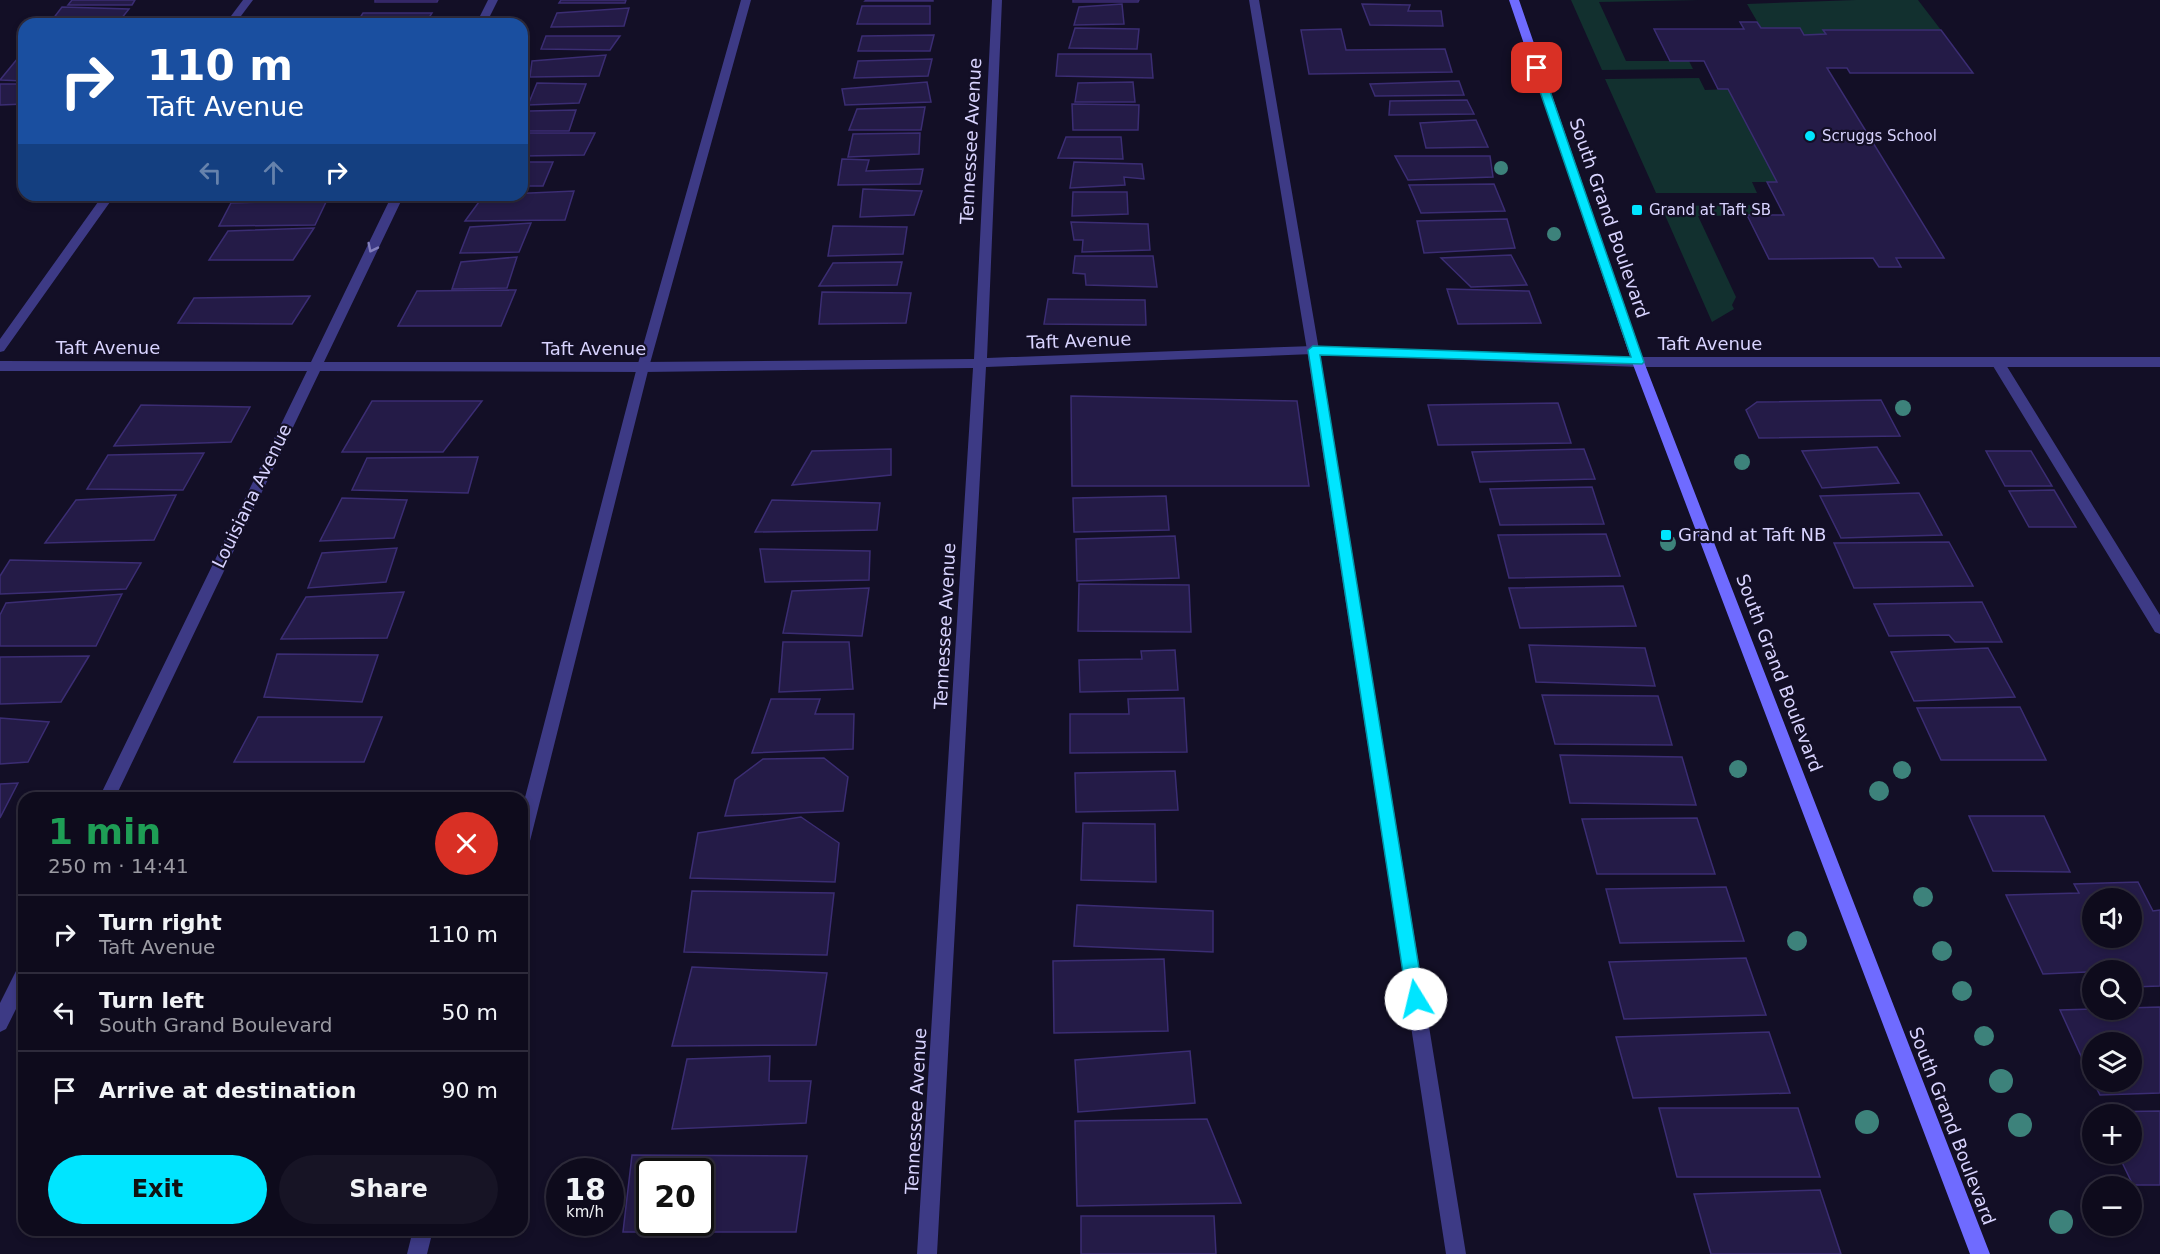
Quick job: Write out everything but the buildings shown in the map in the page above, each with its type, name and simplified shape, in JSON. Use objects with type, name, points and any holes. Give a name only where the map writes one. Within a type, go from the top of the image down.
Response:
[{"type":"main road","name":"South Grand Boulevard","points":[[1514,0],[1638,362],[1980,1254]]},
{"type":"street","points":[[234,18],[248,0]]},
{"type":"street","points":[[484,18],[493,0]]},
{"type":"street","points":[[528,817],[643,367],[746,0]]},
{"type":"street","name":"Tennessee Avenue","points":[[927,1254],[980,363],[997,0]]},
{"type":"street","points":[[1254,0],[1313,350],[1456,1254]]},
{"type":"street","points":[[0,348],[105,201]]},
{"type":"street","name":"Louisiana Avenue","points":[[111,792],[395,201]]},
{"type":"street","name":"Taft Avenue","points":[[0,366],[643,367],[980,363],[1313,350],[1638,362],[2160,362]]},
{"type":"street","points":[[1998,363],[2160,628]]},
{"type":"street","points":[[0,1023],[18,985]]},
{"type":"street","points":[[417,1254],[422,1236]]},
{"type":"green space","points":[[1571,0],[1699,0],[1599,2],[1626,61],[1689,61],[1693,69],[1602,70]]},
{"type":"green space","points":[[1918,0],[1941,30],[1824,30],[1826,34],[1804,35],[1800,28],[1761,28],[1747,4]]},
{"type":"green space","points":[[1699,78],[1705,90],[1728,89],[1777,182],[1752,182],[1757,193],[1656,193],[1605,79]]},
{"type":"green space","points":[[1763,205],[1768,215],[1698,216],[1736,297],[1732,305],[1734,309],[1712,322],[1661,206]]},
{"type":"place","name":"Scruggs School","points":[[1810,136]]},
{"type":"place","name":"Grand at Taft SB","points":[[1637,210]]},
{"type":"place","name":"Grand at Taft NB","points":[[1666,535]]},
{"type":"route","points":[[1416,999],[1313,350],[1638,362],[1537,68]]}]
